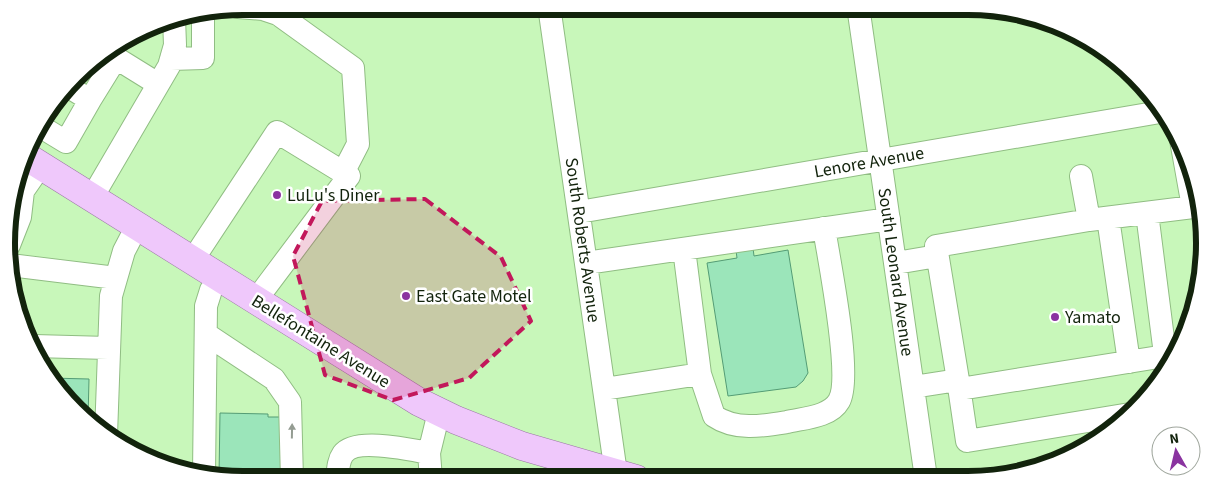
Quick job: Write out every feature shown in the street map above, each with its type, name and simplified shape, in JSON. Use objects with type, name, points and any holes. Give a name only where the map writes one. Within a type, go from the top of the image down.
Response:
[{"type":"main road","name":"Bellefontaine Avenue","points":[[34,161],[93,196],[364,370],[439,412],[522,446],[609,471]]},
{"type":"street","points":[[279,15],[353,68],[358,144],[343,173]]},
{"type":"street","name":"South Roberts Avenue","points":[[551,15],[604,390],[625,471]]},
{"type":"street","name":"South Leonard Avenue","points":[[859,15],[925,471]]},
{"type":"street","points":[[171,59],[203,58],[208,18]]},
{"type":"street","points":[[93,196],[171,59],[175,45],[174,26]]},
{"type":"street","points":[[46,130],[66,142],[116,58],[158,84]]},
{"type":"street","points":[[74,90],[90,100]]},
{"type":"street","name":"Lenore Avenue","points":[[579,212],[1156,113]]},
{"type":"street","points":[[192,260],[277,132],[349,176],[256,300]]},
{"type":"street","points":[[15,230],[20,217],[23,191],[34,161]]},
{"type":"street","points":[[1081,176],[1099,219],[1129,362]]},
{"type":"street","points":[[1115,416],[967,441],[936,246],[1099,219],[1193,206]]},
{"type":"street","points":[[1147,213],[1165,357]]},
{"type":"street","points":[[586,263],[889,218]]},
{"type":"street","points":[[106,426],[111,296],[124,252],[137,226]]},
{"type":"street","points":[[684,249],[700,374],[714,416],[739,426],[769,425],[820,415],[839,401],[844,385],[844,361],[824,228]]},
{"type":"street","points":[[896,263],[937,256]]},
{"type":"street","points":[[16,265],[116,278]]},
{"type":"street","points":[[204,468],[206,306],[211,290],[220,278]]},
{"type":"street","points":[[206,334],[274,379],[290,402],[292,471]]},
{"type":"street","points":[[40,346],[108,348]]},
{"type":"street","points":[[913,387],[959,385],[1129,362],[1162,363]]},
{"type":"street","points":[[604,390],[700,374]]},
{"type":"street","points":[[430,471],[429,453],[439,412]]},
{"type":"street","points":[[337,471],[338,464],[344,452],[354,447],[390,446],[429,453]]},
{"type":"highlighted area","points":[[425,199],[501,257],[531,321],[469,378],[393,400],[325,375],[293,256],[322,201]]},
{"type":"building","points":[[752,240],[754,256],[788,250],[808,373],[796,387],[728,396],[707,263],[737,258],[735,243]]},
{"type":"building","points":[[59,378],[89,379],[88,410]]},
{"type":"building","points":[[220,413],[268,414],[268,417],[283,417],[282,471],[219,470]]},
{"type":"place","name":"LuLu's Diner","points":[[277,195]]},
{"type":"place","name":"East Gate Motel","points":[[406,296]]},
{"type":"place","name":"Yamato","points":[[1055,317]]}]
